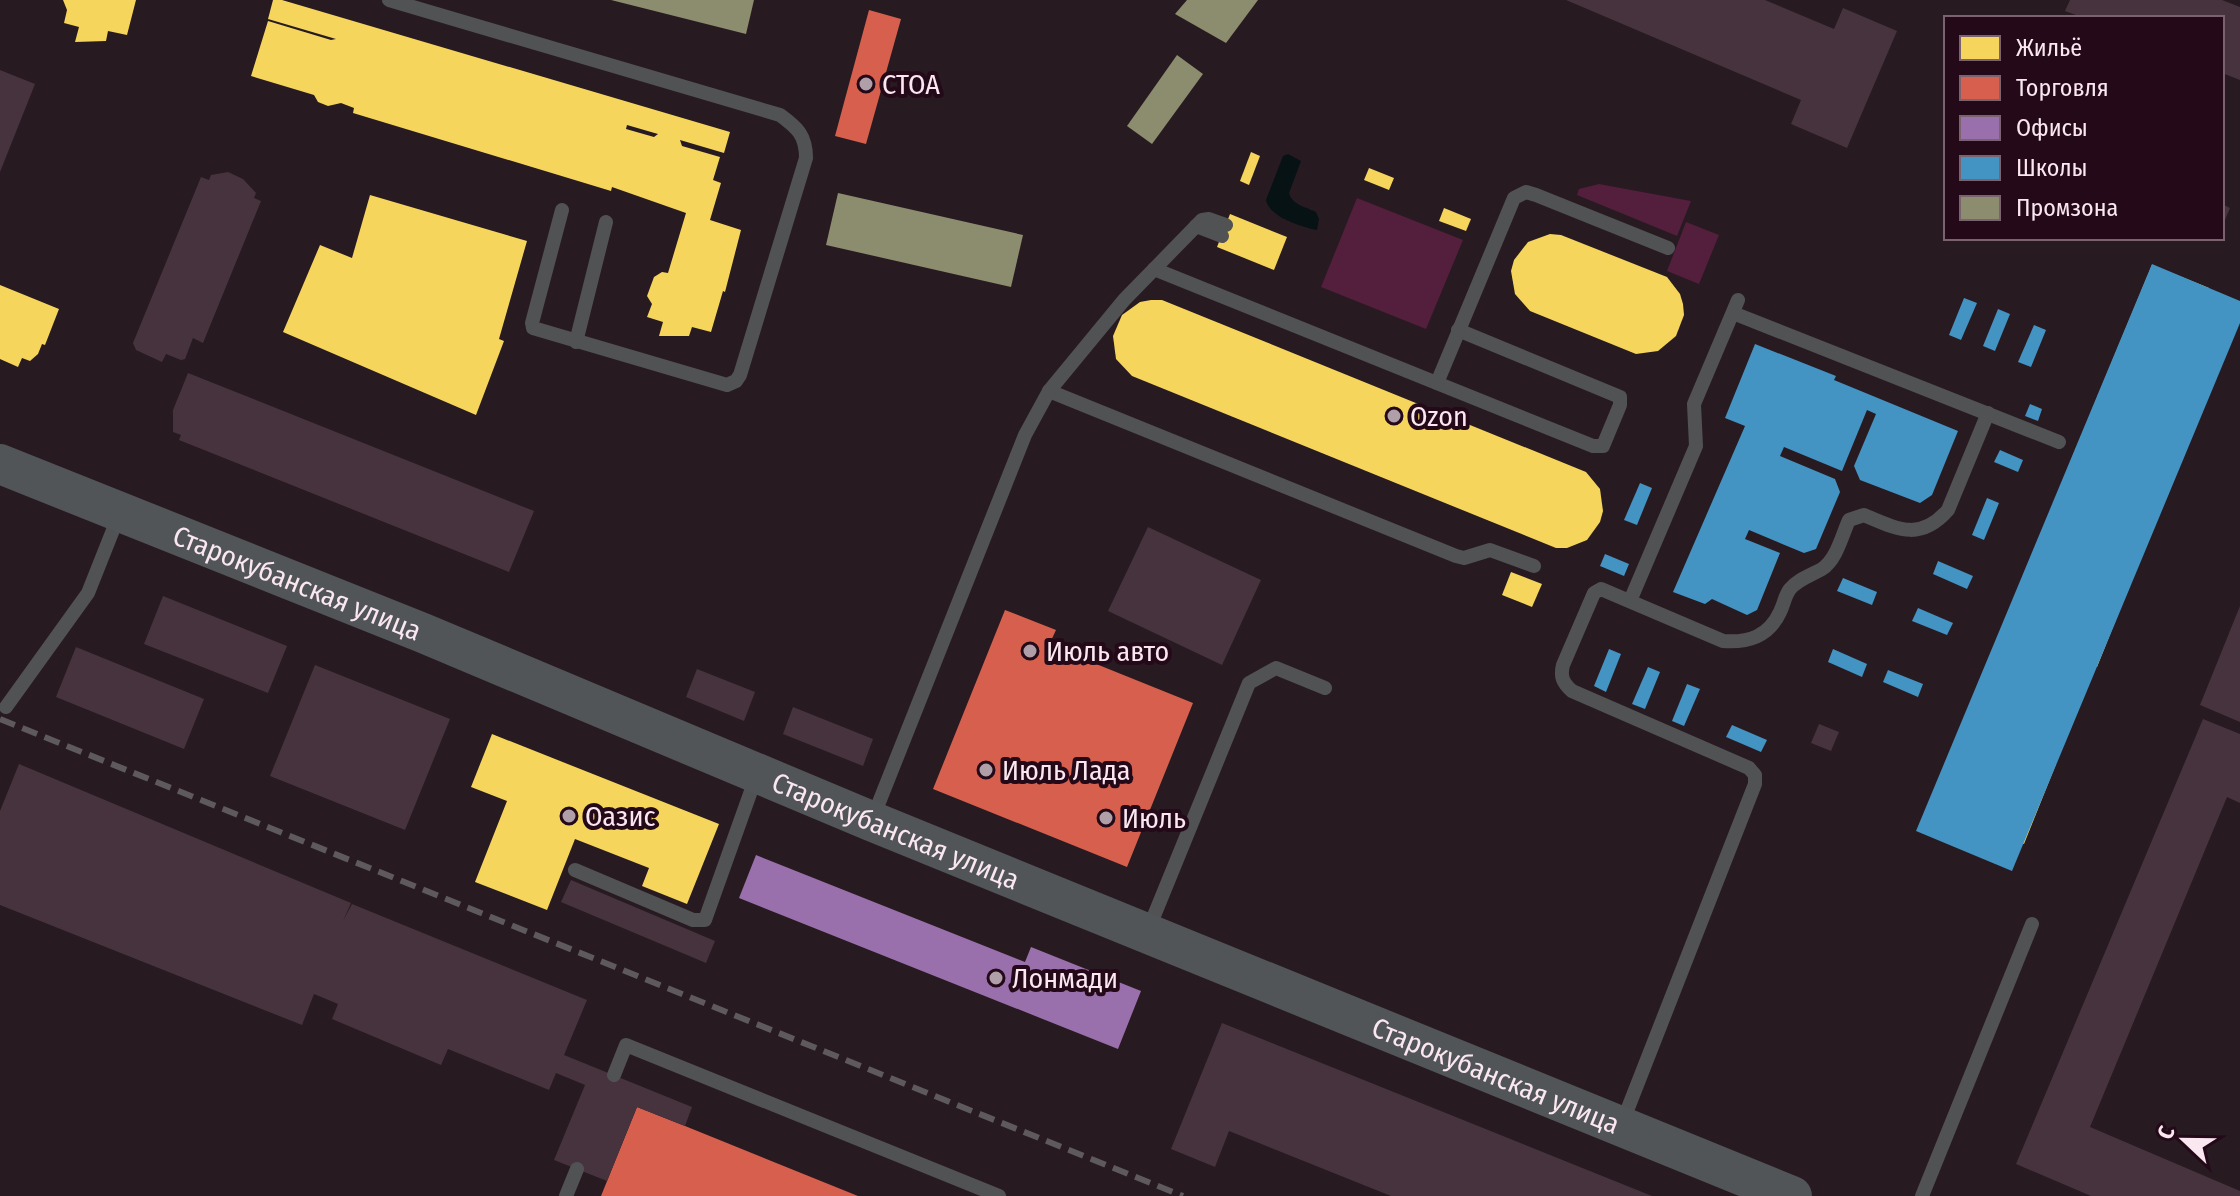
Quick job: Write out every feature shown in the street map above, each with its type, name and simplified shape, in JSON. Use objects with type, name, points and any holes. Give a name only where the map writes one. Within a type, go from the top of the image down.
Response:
[{"type":"street","name":"Старокубанская улица","points":[[0,464],[423,633],[871,821],[1792,1196]]},
{"type":"lane","points":[[389,0],[780,115],[794,125],[806,142],[806,158],[736,381],[720,385],[533,328],[562,210]]},
{"type":"lane","points":[[1437,383],[1514,198],[1526,192],[1668,248]]},
{"type":"lane","points":[[871,821],[1025,435],[1049,391],[1124,300],[1202,220],[1209,219],[1224,231]]},
{"type":"lane","points":[[576,342],[606,222]]},
{"type":"lane","points":[[1154,269],[1598,448],[1606,440],[1620,405],[1620,397],[1458,330]]},
{"type":"lane","points":[[1630,601],[1696,446],[1694,404],[1736,306],[2059,442]]},
{"type":"lane","points":[[1049,391],[1456,556],[1464,558],[1496,550],[1534,566]]},
{"type":"lane","points":[[1620,1126],[1755,784],[1755,775],[1749,768],[1572,691],[1564,684],[1561,675],[1563,665],[1594,593],[1601,589],[1723,641],[1739,642],[1758,637],[1771,627],[1788,591],[1825,567],[1833,557],[1849,520],[1864,515],[1902,531],[1916,531],[1938,521],[1948,510],[1988,413]]},
{"type":"lane","points":[[6,707],[88,593],[120,512]]},
{"type":"lane","points":[[1146,933],[1249,683],[1276,668],[1325,688]]},
{"type":"lane","points":[[575,870],[693,920],[705,920],[758,773]]},
{"type":"lane","points":[[1922,1196],[2032,924]]},
{"type":"lane","points":[[614,1075],[626,1045],[999,1196]]},
{"type":"lane","points":[[566,1196],[577,1169]]},
{"type":"shaded area","points":[[1288,154],[1301,161],[1289,193],[1296,203],[1316,212],[1319,219],[1317,230],[1295,224],[1268,206],[1266,200],[1283,156]]},
{"type":"shaded area","points":[[1599,184],[1691,201],[1677,236],[1577,195],[1579,189]]},
{"type":"shaded area","points":[[1357,198],[1463,240],[1426,329],[1321,287]]},
{"type":"shaded area","points":[[1686,222],[1719,235],[1699,284],[1667,271]]},
{"type":"building: Жильё","points":[[63,0],[136,0],[127,35],[108,31],[106,41],[75,42],[79,27],[64,23],[67,10]]},
{"type":"building: Жильё","points":[[273,0],[282,0],[730,132],[724,153],[680,140],[682,146],[720,157],[713,180],[721,183],[710,220],[741,230],[711,332],[692,327],[689,336],[659,336],[663,322],[647,317],[652,304],[647,296],[654,277],[662,272],[668,273],[686,213],[612,187],[611,191],[353,113],[354,108],[341,103],[328,106],[318,102],[314,95],[251,76],[268,21],[336,39],[268,19]],"holes":[[[627,125],[658,134],[654,137],[626,129]]]},
{"type":"building: Жильё","points":[[1251,152],[1260,156],[1249,185],[1240,181]]},
{"type":"building: Жильё","points":[[1369,168],[1394,178],[1389,190],[1364,180]]},
{"type":"building: Жильё","points":[[370,195],[527,241],[499,339],[504,341],[476,415],[283,332],[320,245],[352,258]]},
{"type":"building: Жильё","points":[[1444,208],[1471,219],[1466,231],[1439,221]]},
{"type":"building: Жильё","points":[[1230,214],[1287,237],[1274,270],[1217,247]]},
{"type":"building: Жильё","points":[[1550,234],[1561,235],[1667,277],[1680,294],[1683,304],[1684,315],[1676,336],[1658,351],[1636,354],[1530,311],[1515,294],[1511,271],[1514,260],[1528,242]]},
{"type":"building: Жильё","points":[[2152,265],[2209,288],[2124,494],[2067,470]]},
{"type":"building: Жильё","points":[[0,285],[59,309],[45,345],[42,344],[38,354],[30,361],[22,358],[18,367],[0,359]]},
{"type":"building: Жильё","points":[[1162,300],[1586,472],[1600,489],[1603,511],[1600,522],[1587,540],[1567,548],[1556,548],[1132,376],[1116,359],[1113,336],[1122,315],[1140,302]]},
{"type":"building: Жильё","points":[[2034,549],[2129,587],[2097,667],[2002,628]]},
{"type":"building: Жильё","points":[[1511,572],[1542,584],[1532,607],[1502,595]]},
{"type":"building: Жильё","points":[[1961,726],[2056,764],[2024,844],[1928,805]]},
{"type":"building: Жильё","points":[[492,734],[719,824],[687,904],[642,886],[649,868],[575,839],[547,910],[475,882],[507,801],[471,787]]},
{"type":"building: Торговля","points":[[869,10],[901,19],[866,144],[835,136]]},
{"type":"building: Торговля","points":[[1005,610],[1056,630],[1049,645],[1193,703],[1127,867],[933,789]]},
{"type":"building: Торговля","points":[[637,1107],[685,1126],[858,1196],[601,1196]]},
{"type":"building: Офисы","points":[[756,855],[1025,962],[1031,947],[1141,991],[1118,1049],[739,898]]},
{"type":"building: Школы","points":[[2152,264],[2240,301],[2240,323],[2012,871],[1916,831]]},
{"type":"building: Школы","points":[[1964,298],[1977,303],[1961,340],[1949,335]]},
{"type":"building: Школы","points":[[1998,309],[2010,314],[1995,351],[1983,346]]},
{"type":"building: Школы","points":[[2034,325],[2046,330],[2031,367],[2018,362]]},
{"type":"building: Школы","points":[[1755,344],[1836,376],[1834,380],[1958,431],[1932,495],[1920,503],[1860,480],[1854,466],[1876,414],[1867,410],[1842,471],[1784,447],[1780,456],[1835,479],[1840,492],[1816,549],[1804,553],[1749,530],[1745,539],[1780,553],[1757,610],[1747,615],[1712,599],[1705,604],[1673,592],[1745,426],[1725,418]]},
{"type":"building: Школы","points":[[2030,404],[2042,409],[2038,421],[2025,416]]},
{"type":"building: Школы","points":[[2000,450],[2023,460],[2018,472],[1994,462]]},
{"type":"building: Школы","points":[[1640,483],[1652,488],[1637,525],[1624,520]]},
{"type":"building: Школы","points":[[1987,498],[1999,503],[1984,540],[1972,535]]},
{"type":"building: Школы","points":[[1605,554],[1629,564],[1624,576],[1600,566]]},
{"type":"building: Школы","points":[[1938,561],[1973,576],[1967,589],[1933,574]]},
{"type":"building: Школы","points":[[1843,578],[1877,592],[1872,605],[1837,591]]},
{"type":"building: Школы","points":[[1918,608],[1953,623],[1947,635],[1912,621]]},
{"type":"building: Школы","points":[[1609,649],[1621,654],[1606,692],[1594,686]]},
{"type":"building: Школы","points":[[1833,649],[1867,664],[1862,677],[1828,662]]},
{"type":"building: Школы","points":[[1648,667],[1660,672],[1645,709],[1632,704]]},
{"type":"building: Школы","points":[[1888,670],[1923,684],[1918,697],[1883,682]]},
{"type":"building: Школы","points":[[1687,684],[1700,689],[1684,726],[1672,721]]},
{"type":"building: Школы","points":[[1732,725],[1767,740],[1761,752],[1726,737]]},
{"type":"building: Промзона","points":[[611,0],[754,0],[746,34]]},
{"type":"building: Промзона","points":[[1187,0],[1258,0],[1226,43],[1175,14]]},
{"type":"building: Промзона","points":[[1177,55],[1203,74],[1152,144],[1127,126]]},
{"type":"building: Промзона","points":[[838,193],[1023,235],[1011,287],[826,245]]},
{"type":"building: Прочее","points":[[1566,0],[1765,0],[1834,29],[1843,8],[1897,31],[1847,148],[1791,124],[1801,100]]},
{"type":"building: Прочее","points":[[2070,0],[2222,0],[2240,7],[2240,80],[2224,74],[2224,16],[2079,16],[2065,11]]},
{"type":"building: Прочее","points":[[0,70],[35,84],[0,172]]},
{"type":"building: Прочее","points":[[228,172],[243,179],[256,193],[254,198],[261,201],[203,343],[193,338],[185,359],[166,354],[162,362],[136,350],[133,343],[201,177],[209,180],[211,175]]},
{"type":"building: Прочее","points":[[2224,205],[2230,208],[2224,222]]},
{"type":"building: Прочее","points":[[188,373],[534,511],[509,572],[179,440],[181,435],[173,432],[173,410]]},
{"type":"building: Прочее","points":[[1148,527],[1261,580],[1222,665],[1108,611]]},
{"type":"building: Прочее","points":[[163,596],[287,646],[268,693],[144,644]]},
{"type":"building: Прочее","points":[[2240,606],[2240,722],[2200,705]]},
{"type":"building: Прочее","points":[[76,647],[204,699],[184,749],[56,697]]},
{"type":"building: Прочее","points":[[315,665],[450,719],[405,830],[270,776]]},
{"type":"building: Прочее","points":[[697,669],[755,692],[744,721],[686,697]]},
{"type":"building: Прочее","points":[[793,707],[873,739],[863,766],[783,734]]},
{"type":"building: Прочее","points":[[2203,719],[2240,734],[2240,803],[2227,797],[2090,1127],[2240,1191],[2240,1196],[2091,1196],[2016,1164]]},
{"type":"building: Прочее","points":[[1819,724],[1839,732],[1831,751],[1811,743]]},
{"type":"building: Прочее","points":[[19,764],[351,903],[343,921],[352,904],[587,1000],[564,1055],[692,1107],[685,1126],[637,1107],[607,1181],[554,1160],[585,1085],[556,1073],[549,1090],[448,1049],[441,1065],[332,1019],[338,1004],[314,994],[302,1025],[0,905],[0,811]]},
{"type":"building: Прочее","points":[[571,880],[715,941],[706,963],[561,902]]},
{"type":"building: Прочее","points":[[1222,1023],[1652,1196],[1391,1196],[1229,1131],[1215,1167],[1171,1149]]},
{"type":"railway","points":[[0,719],[1183,1196]]},
{"type":"place","name":"СТОА","points":[[866,84]]},
{"type":"place","name":"Ozon","points":[[1394,416]]},
{"type":"place","name":"Июль авто","points":[[1030,651]]},
{"type":"place","name":"Июль Лада","points":[[986,770]]},
{"type":"place","name":"Оазис","points":[[569,816]]},
{"type":"place","name":"Июль","points":[[1106,818]]},
{"type":"place","name":"Лонмади","points":[[996,978]]}]
